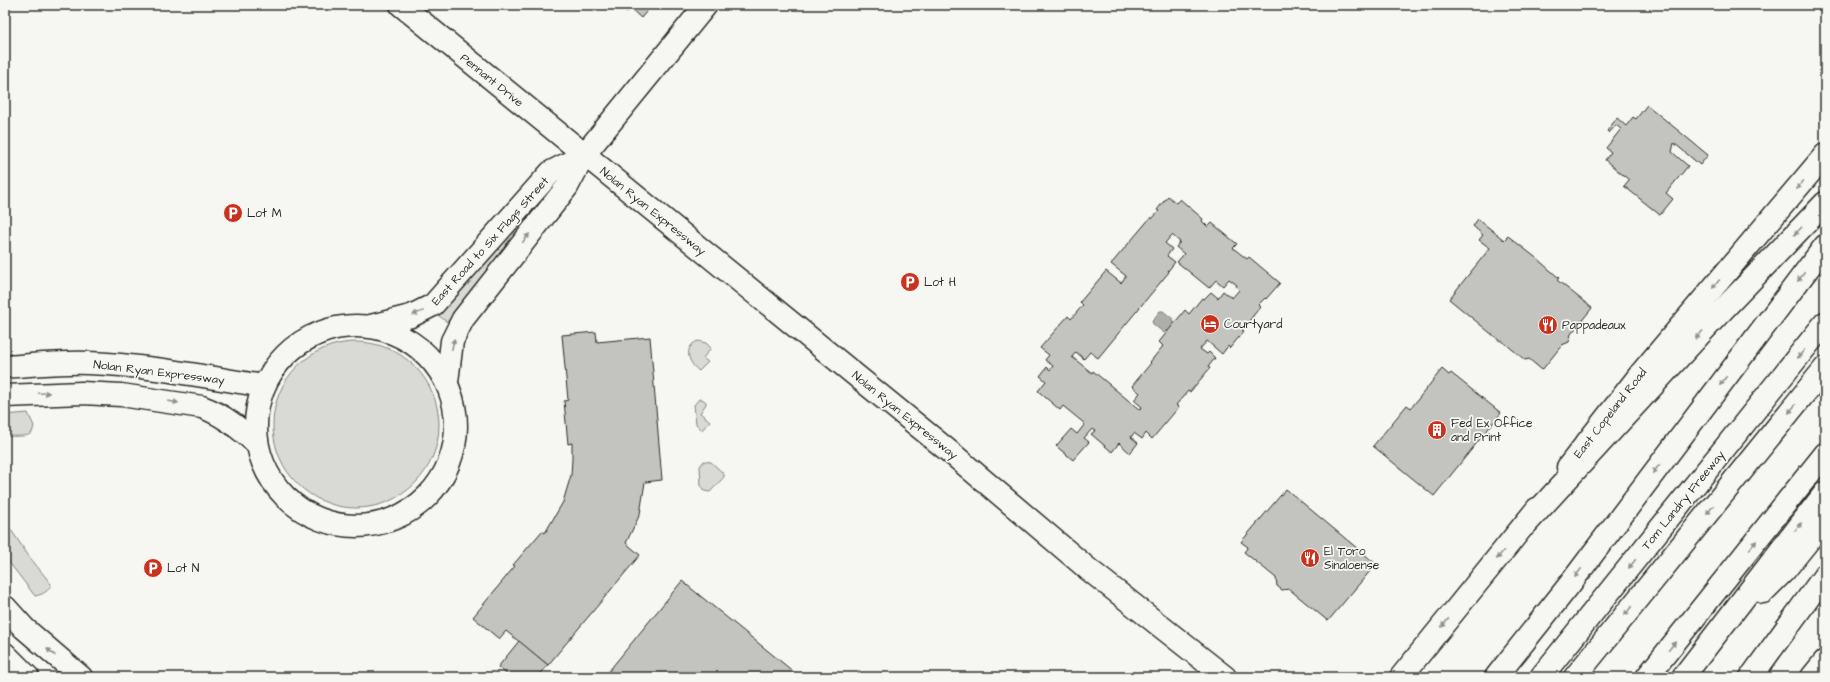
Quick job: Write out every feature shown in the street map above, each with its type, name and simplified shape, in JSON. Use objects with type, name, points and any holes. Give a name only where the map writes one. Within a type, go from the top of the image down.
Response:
[{"type":"main road","name":"Pennant Drive","points":[[401,5],[584,155]]},
{"type":"main road","name":"East Road to Six Flags Street","points":[[447,382],[452,341],[463,319],[566,187],[584,155],[706,5]]},
{"type":"main road","name":"East Road to Six Flags Street","points":[[370,326],[411,316],[434,305],[551,172],[584,155]]},
{"type":"main road","name":"Nolan Ryan Expressway","points":[[584,155],[956,457],[1088,569],[1225,677]]},
{"type":"main road","name":"East Copeland Road","points":[[1401,677],[1525,525],[1588,439],[1642,372],[1825,155]]},
{"type":"main road","points":[[1525,525],[1714,319],[1825,203]]},
{"type":"main road","points":[[1496,677],[1570,584],[1825,246]]},
{"type":"main road","name":"Tom Landry Freeway","points":[[1541,677],[1825,323]]},
{"type":"main road","points":[[370,326],[400,335],[427,354],[438,367],[447,382],[453,398],[456,421],[454,450],[448,466],[439,482],[415,507],[400,516],[368,526],[352,526],[320,520],[305,513],[292,503],[273,483],[266,471],[257,444],[256,414],[264,386],[281,359],[306,339],[336,327],[370,326]]},
{"type":"main road","name":"Nolan Ryan Expressway","points":[[5,367],[57,363],[95,364],[159,370],[264,386]]},
{"type":"main road","points":[[1575,677],[1825,368]]},
{"type":"main road","points":[[5,396],[82,393],[128,396],[202,407],[215,412],[228,420],[257,444]]},
{"type":"main road","points":[[1647,677],[1825,454]]},
{"type":"main road","points":[[1683,677],[1825,494]]},
{"type":"main road","points":[[1706,646],[1784,571],[1825,520]]},
{"type":"main road","points":[[1752,677],[1825,575]]},
{"type":"main road","points":[[1752,677],[1825,598]]},
{"type":"main road","points":[[5,607],[24,628],[81,677]]},
{"type":"main road","points":[[5,654],[28,677]]},
{"type":"main road","points":[[1812,677],[1825,661]]},
{"type":"shaded area","points":[[533,208],[534,212],[529,219],[447,322],[438,315]]},
{"type":"shaded area","points":[[1160,311],[1163,311],[1173,319],[1173,327],[1169,332],[1167,330],[1164,333],[1153,324],[1152,321]]},
{"type":"shaded area","points":[[698,341],[706,343],[711,348],[703,358],[708,362],[699,371],[692,364],[689,356],[690,347]]},
{"type":"shaded area","points":[[356,342],[380,346],[395,352],[408,361],[420,373],[429,386],[435,401],[439,425],[435,449],[429,464],[420,477],[408,489],[395,498],[380,504],[356,508],[332,504],[317,498],[304,489],[292,477],[283,464],[277,449],[273,425],[277,401],[283,386],[292,373],[304,361],[317,352],[332,346]]},
{"type":"shaded area","points":[[699,399],[706,402],[700,413],[710,421],[702,430],[696,424],[694,405]]},
{"type":"shaded area","points":[[28,413],[34,426],[32,433],[29,435],[5,437],[5,415]]},
{"type":"shaded area","points":[[704,461],[711,462],[724,474],[724,477],[710,492],[704,491],[701,486],[700,466]]},
{"type":"shaded area","points":[[5,521],[28,555],[51,584],[49,589],[42,594],[35,596],[5,557]]},
{"type":"building","points":[[619,5],[652,5],[641,18],[630,8],[627,12]]},
{"type":"building","points":[[1647,105],[1708,155],[1700,165],[1674,143],[1672,152],[1688,166],[1666,193],[1673,199],[1660,215],[1624,186],[1629,180],[1605,160],[1611,152],[1606,148],[1621,129],[1616,125],[1609,133],[1607,131],[1617,118],[1626,126],[1633,117],[1636,119]]},
{"type":"building","name":"Courtyard","points":[[1168,196],[1176,203],[1180,199],[1203,219],[1202,221],[1208,227],[1212,223],[1237,244],[1233,248],[1247,259],[1249,257],[1280,283],[1266,299],[1265,298],[1258,305],[1260,307],[1242,330],[1244,331],[1230,348],[1228,346],[1222,354],[1207,341],[1200,349],[1207,354],[1209,352],[1215,358],[1208,367],[1210,368],[1190,392],[1188,391],[1176,405],[1179,407],[1152,439],[1146,433],[1142,439],[1134,433],[1131,437],[1138,443],[1130,453],[1119,443],[1112,452],[1091,434],[1095,431],[1092,429],[1084,438],[1089,442],[1073,460],[1056,446],[1071,429],[1077,434],[1085,424],[1063,406],[1060,410],[1038,391],[1046,381],[1040,376],[1047,367],[1050,370],[1053,366],[1045,360],[1049,355],[1040,348],[1068,316],[1071,319],[1083,305],[1080,302],[1106,271],[1121,283],[1126,276],[1111,264],[1151,217],[1152,219],[1159,211],[1157,210]],"holes":[[[1172,235],[1180,242],[1176,247],[1184,254],[1177,262],[1209,288],[1216,280],[1223,286],[1229,279],[1237,285],[1236,287],[1239,290],[1232,298],[1223,291],[1218,298],[1211,292],[1204,299],[1202,298],[1189,314],[1185,310],[1159,342],[1163,346],[1132,386],[1140,393],[1134,400],[1142,407],[1140,410],[1093,371],[1092,373],[1072,357],[1076,352],[1084,359],[1090,352],[1098,358],[1169,272],[1168,271],[1175,262],[1167,256],[1172,249],[1165,243]]]},
{"type":"building","points":[[1478,219],[1504,240],[1508,236],[1535,257],[1559,278],[1557,280],[1592,308],[1571,334],[1569,342],[1562,345],[1542,370],[1529,359],[1525,360],[1501,340],[1500,341],[1449,299],[1490,248],[1479,240],[1483,235],[1473,226]]},
{"type":"building","points":[[596,332],[597,342],[650,337],[662,480],[645,482],[640,514],[626,543],[640,555],[548,665],[506,631],[499,639],[473,617],[515,566],[513,565],[542,531],[545,533],[563,502],[571,475],[572,443],[568,444],[564,401],[568,400],[562,335]]},
{"type":"building","name":"Fed Ex Office and Print","points":[[1442,369],[1449,375],[1451,373],[1501,413],[1434,496],[1373,446],[1407,405],[1411,408]]},
{"type":"building","name":"El Toro Sinaloense","points":[[1286,489],[1376,564],[1328,621],[1289,589],[1282,590],[1277,586],[1276,578],[1244,552],[1248,547],[1241,542]]},
{"type":"building","points":[[682,581],[800,677],[604,677]]},
{"type":"building","points":[[519,641],[548,665],[538,677],[510,677],[498,667]]},
{"type":"place","name":"Lot M","points":[[233,213]]},
{"type":"place","name":"Lot H","points":[[910,282]]},
{"type":"place","name":"Courtyard","points":[[1210,324]]},
{"type":"place","name":"Pappadeaux","points":[[1548,325]]},
{"type":"place","name":"Fed Ex Office and Print","points":[[1437,430]]},
{"type":"place","name":"El Toro Sinaloense","points":[[1310,558]]},
{"type":"place","name":"Lot N","points":[[153,568]]}]
